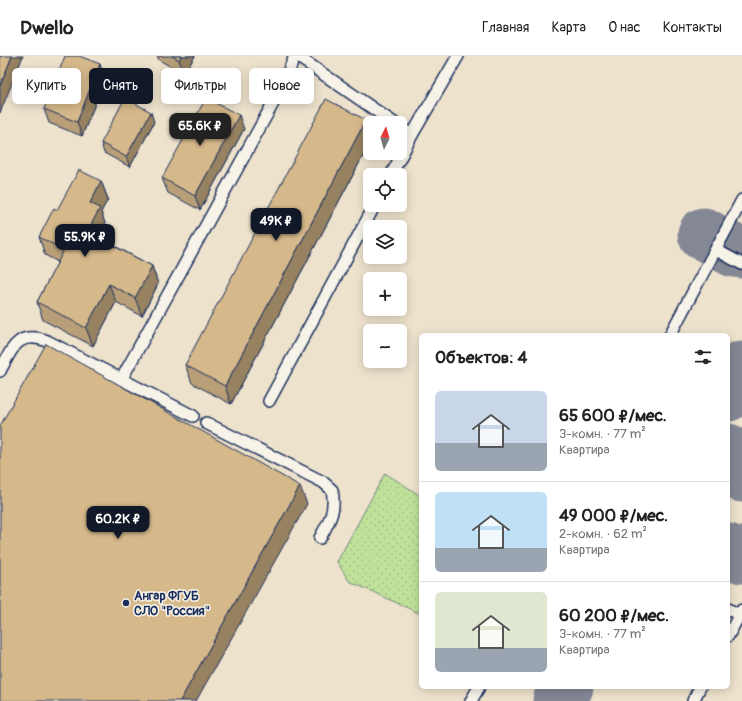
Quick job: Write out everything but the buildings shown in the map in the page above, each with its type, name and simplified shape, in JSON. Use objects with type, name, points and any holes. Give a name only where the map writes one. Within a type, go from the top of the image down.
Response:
[{"type":"lane","points":[[121,380],[282,87],[296,56],[384,116]]},
{"type":"lane","points":[[395,168],[458,56]]},
{"type":"lane","points":[[407,132],[412,135]]},
{"type":"lane","points":[[671,333],[742,200]]},
{"type":"lane","points":[[269,401],[370,212]]},
{"type":"lane","points":[[716,250],[742,264]]},
{"type":"lane","points":[[0,371],[15,344],[20,340],[38,338],[47,341],[193,416]]},
{"type":"lane","points":[[206,424],[323,482],[332,490],[334,502],[330,521],[320,538]]},
{"type":"lane","points":[[730,610],[741,613],[730,632]]},
{"type":"lane","points":[[471,701],[477,689]]},
{"type":"lane","points":[[693,701],[699,689]]},
{"type":"green space","points":[[385,473],[419,495],[419,613],[349,581],[337,562]]},
{"type":"taxiway","points":[[704,234],[734,251],[742,252]]},
{"type":"taxiway","points":[[730,391],[742,367]]},
{"type":"taxiway","points":[[730,455],[742,476]]},
{"type":"taxiway","points":[[730,551],[742,557]]},
{"type":"taxiway","points":[[559,701],[566,689]]},
{"type":"place","name":"Ангар ФГУБ СЛО \"Россия\"","points":[[126,603]]}]
